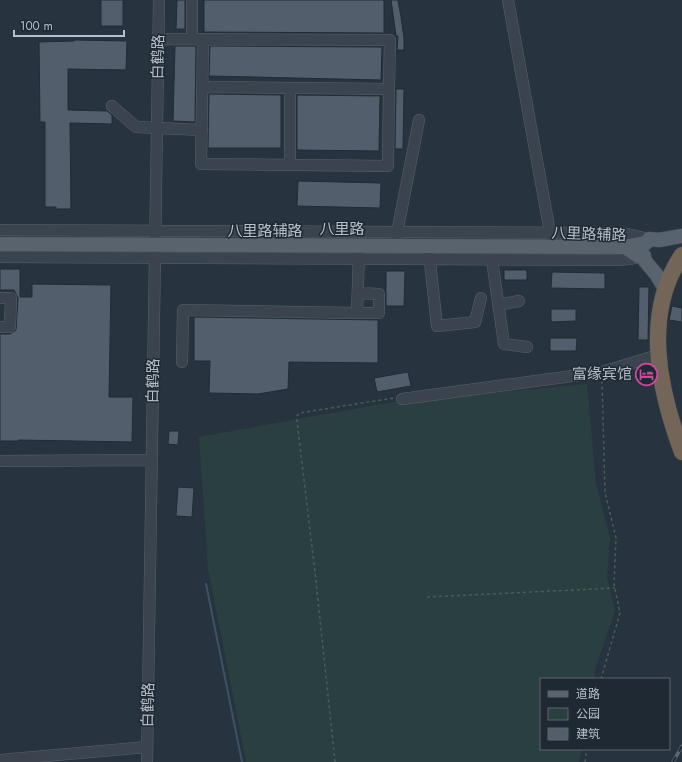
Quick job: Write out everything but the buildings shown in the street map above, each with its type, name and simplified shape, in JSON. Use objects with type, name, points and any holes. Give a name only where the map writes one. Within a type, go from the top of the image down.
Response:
[{"type":"highway","points":[[682,255],[670,275],[665,289],[660,310],[658,355],[664,393],[673,427],[682,452]]},
{"type":"main road","name":"八里路","points":[[0,244],[155,252],[359,253],[394,246],[429,253],[553,247],[625,247],[646,243],[649,239],[660,240],[682,236]]},
{"type":"main road","points":[[625,247],[638,256],[644,256],[645,261],[656,274],[665,289]]},
{"type":"street","name":"白鹤路","points":[[147,762],[159,0]]},
{"type":"street","points":[[158,39],[197,39],[390,40],[388,166],[201,164],[202,87],[197,39],[192,0]]},
{"type":"street","points":[[508,0],[553,247]]},
{"type":"street","points":[[202,87],[389,89]]},
{"type":"street","points":[[290,88],[290,165]]},
{"type":"street","points":[[112,106],[136,127],[202,130]]},
{"type":"street","points":[[394,246],[419,120]]},
{"type":"street","name":"八里路辅路","points":[[0,230],[623,233],[649,239]]},
{"type":"street","points":[[0,257],[155,252]]},
{"type":"street","points":[[357,313],[359,253]]},
{"type":"street","name":"八里路辅路","points":[[359,253],[429,253],[492,260],[619,260],[644,256]]},
{"type":"street","points":[[429,253],[437,326],[475,322],[481,298]]},
{"type":"street","points":[[492,260],[504,344],[527,347]]},
{"type":"street","points":[[182,362],[183,310],[379,314],[379,294],[358,293]]},
{"type":"street","points":[[0,298],[10,298],[10,327],[0,327]]},
{"type":"street","points":[[498,305],[519,301]]},
{"type":"street","points":[[402,398],[602,372],[658,355]]},
{"type":"street","points":[[673,427],[682,443]]},
{"type":"street","points":[[0,461],[152,460]]},
{"type":"street","points":[[0,760],[58,759],[147,747]]},
{"type":"path","points":[[602,372],[605,492],[616,538],[615,588],[620,613],[602,678]]},
{"type":"path","points":[[335,762],[315,572],[296,421],[299,413],[396,397],[402,398]]},
{"type":"path","points":[[427,597],[615,588]]},
{"type":"path","points":[[585,762],[587,750]]},
{"type":"green space","points":[[587,384],[596,484],[610,537],[607,577],[615,611],[595,669],[594,678],[540,678],[540,750],[582,750],[579,762],[246,762],[208,569],[199,437],[393,402]]},
{"type":"waterway","points":[[206,584],[242,762]]},
{"type":"railway","points":[[673,762],[682,746]]},
{"type":"place","name":"富缘宾馆","points":[[647,374]]}]
